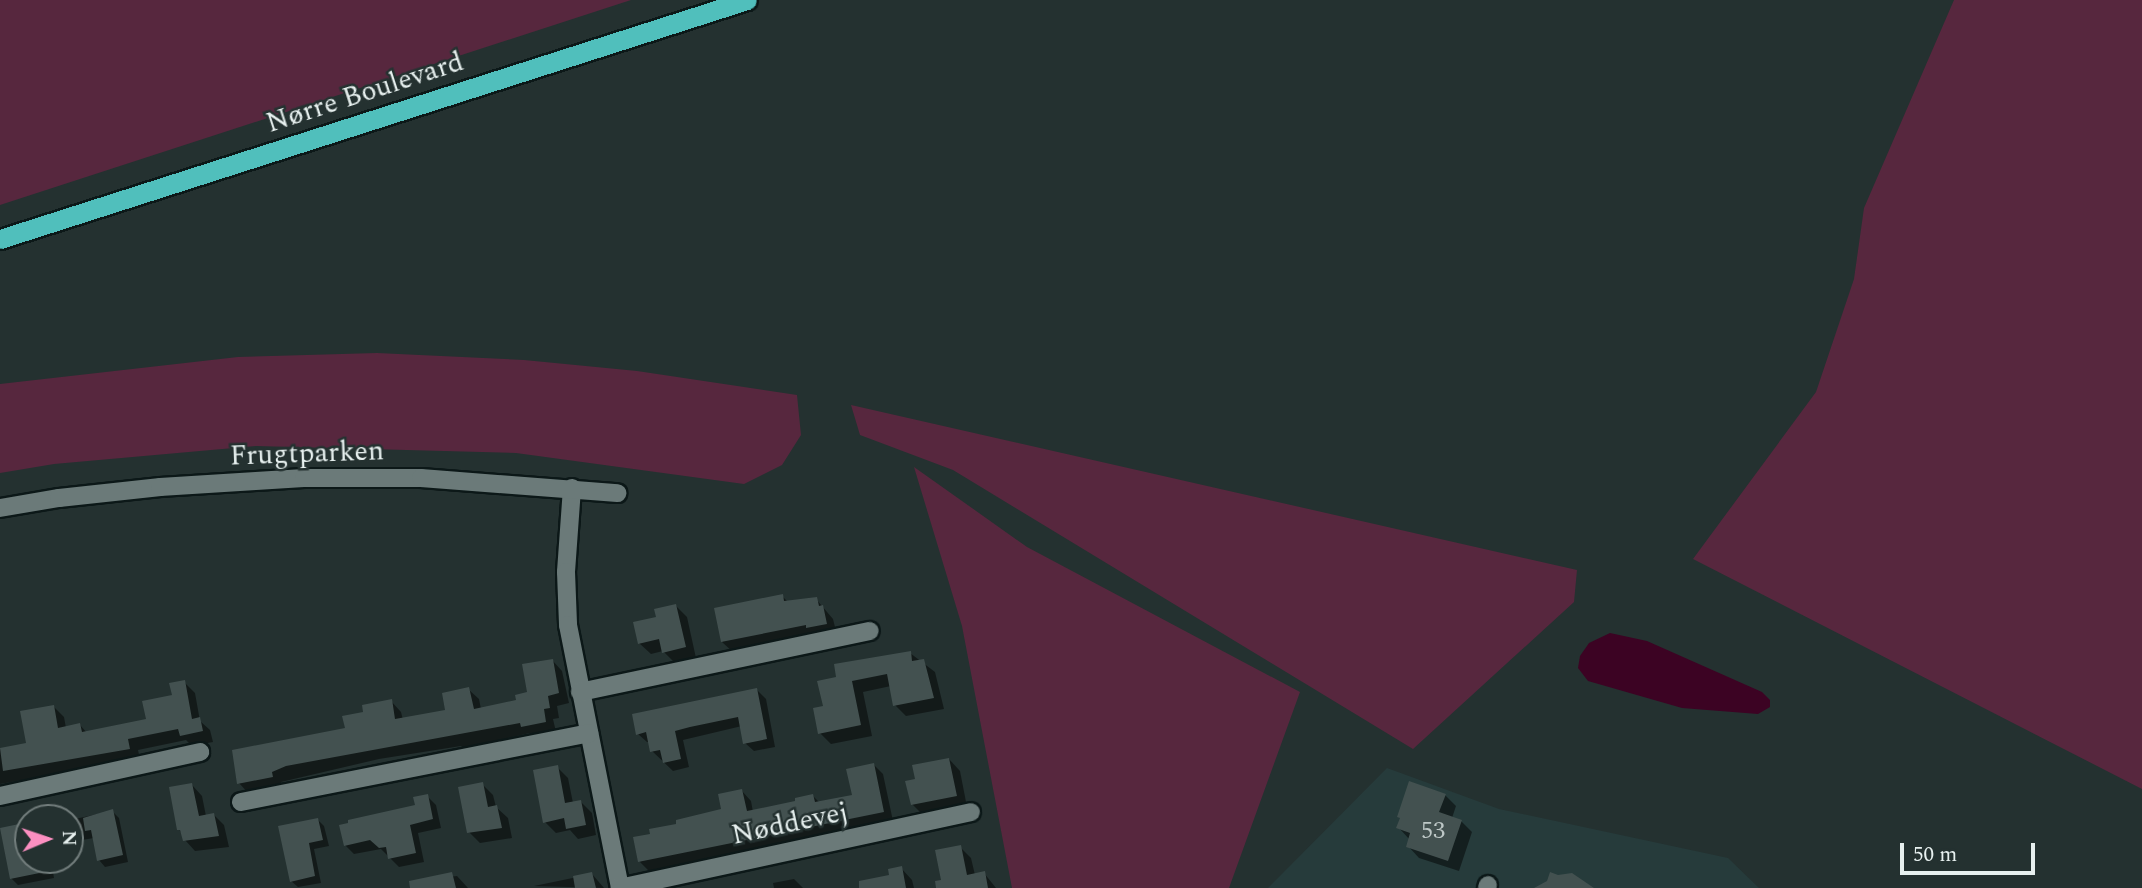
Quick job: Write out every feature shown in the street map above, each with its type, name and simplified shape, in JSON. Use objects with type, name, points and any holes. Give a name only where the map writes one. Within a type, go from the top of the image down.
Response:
[{"type":"highway","name":"Nørre Boulevard","points":[[0,239],[747,0]]},
{"type":"street","name":"Frugtparken","points":[[0,508],[59,498],[160,487],[304,478],[421,478],[617,493]]},
{"type":"street","name":"Nøddevej","points":[[572,488],[566,572],[568,625],[620,888],[971,812]]},
{"type":"street","points":[[580,692],[870,631]]},
{"type":"street","points":[[241,802],[589,733]]},
{"type":"street","points":[[0,796],[200,752]]},
{"type":"shaded area","points":[[0,0],[631,0],[0,205]]},
{"type":"shaded area","points":[[1954,0],[2142,0],[2142,789],[1693,559],[1816,392],[1854,279],[1864,208]]},
{"type":"shaded area","points":[[377,353],[524,360],[637,371],[797,395],[801,435],[782,465],[744,484],[516,453],[256,446],[54,464],[0,473],[0,384],[238,357]]},
{"type":"shaded area","points":[[851,405],[1577,570],[1574,602],[1413,749],[953,470],[860,435]]},
{"type":"shaded area","points":[[914,467],[1027,547],[1300,692],[1229,888],[1012,888],[962,626]]},
{"type":"shaded area","points":[[1610,633],[1647,641],[1762,692],[1770,700],[1770,707],[1758,714],[1682,708],[1588,681],[1578,668],[1580,656],[1589,643]]},
{"type":"shaded area","points":[[1387,768],[1499,809],[1728,858],[1759,888],[1268,888]]},
{"type":"building","points":[[783,594],[784,601],[817,597],[819,606],[823,605],[827,624],[806,628],[806,625],[721,642],[714,608]]},
{"type":"building","points":[[676,604],[686,647],[662,653],[659,639],[638,644],[633,622],[656,617],[654,609]]},
{"type":"building","points":[[911,651],[912,661],[924,659],[934,698],[893,706],[887,674],[852,681],[861,725],[818,734],[813,708],[823,706],[817,681],[836,677],[834,664]]},
{"type":"building","points":[[553,659],[559,693],[548,696],[550,708],[544,709],[546,722],[521,727],[520,723],[286,766],[272,772],[273,777],[237,784],[232,750],[345,728],[342,716],[363,712],[362,705],[392,699],[395,719],[445,710],[442,693],[469,687],[474,709],[516,700],[515,695],[527,692],[522,664]]},
{"type":"building","points":[[185,680],[192,719],[200,717],[203,731],[180,736],[178,729],[128,739],[130,749],[3,771],[0,748],[26,743],[20,711],[54,705],[58,728],[80,723],[82,732],[146,719],[142,701],[172,695],[169,683]]},
{"type":"building","points":[[757,688],[767,739],[743,744],[738,717],[690,727],[675,731],[681,759],[663,763],[660,750],[650,752],[646,732],[636,735],[632,714]]},
{"type":"building","points":[[949,758],[957,796],[911,805],[905,781],[915,779],[912,765]]},
{"type":"building","points":[[874,763],[884,812],[638,862],[633,837],[650,834],[649,829],[676,824],[676,820],[721,809],[718,794],[742,789],[747,811],[795,801],[795,798],[813,794],[815,802],[852,795],[846,769]]},
{"type":"building","points":[[558,765],[565,803],[581,800],[586,825],[566,829],[564,818],[543,823],[533,770]]},
{"type":"building","points":[[1409,781],[1446,794],[1439,812],[1462,820],[1448,861],[1406,847],[1410,833],[1396,828]]},
{"type":"building","points":[[483,782],[488,807],[497,805],[502,828],[467,833],[458,787]]},
{"type":"building","points":[[192,783],[199,816],[214,813],[219,836],[183,841],[180,830],[177,830],[169,787]]},
{"type":"building","points":[[428,794],[433,819],[410,825],[416,853],[388,859],[386,847],[379,848],[370,840],[344,846],[339,825],[348,823],[348,820],[415,805],[413,797]]},
{"type":"building","points":[[113,809],[123,855],[97,861],[91,830],[85,831],[84,818]]},
{"type":"building","points":[[318,818],[323,840],[309,843],[315,876],[290,882],[278,826]]},
{"type":"building","points":[[14,825],[14,874],[35,874],[10,879],[0,828]]},
{"type":"building","points":[[961,845],[967,875],[985,871],[988,888],[936,888],[935,881],[941,880],[935,850]]},
{"type":"building","points":[[902,866],[906,888],[859,888],[859,881],[889,875],[888,869]]},
{"type":"building","points":[[452,872],[456,888],[410,888],[409,881]]},
{"type":"building","points":[[592,872],[596,888],[575,888],[573,876]]},
{"type":"building","points":[[1550,872],[1558,875],[1572,873],[1594,888],[1534,888],[1547,881]]}]
